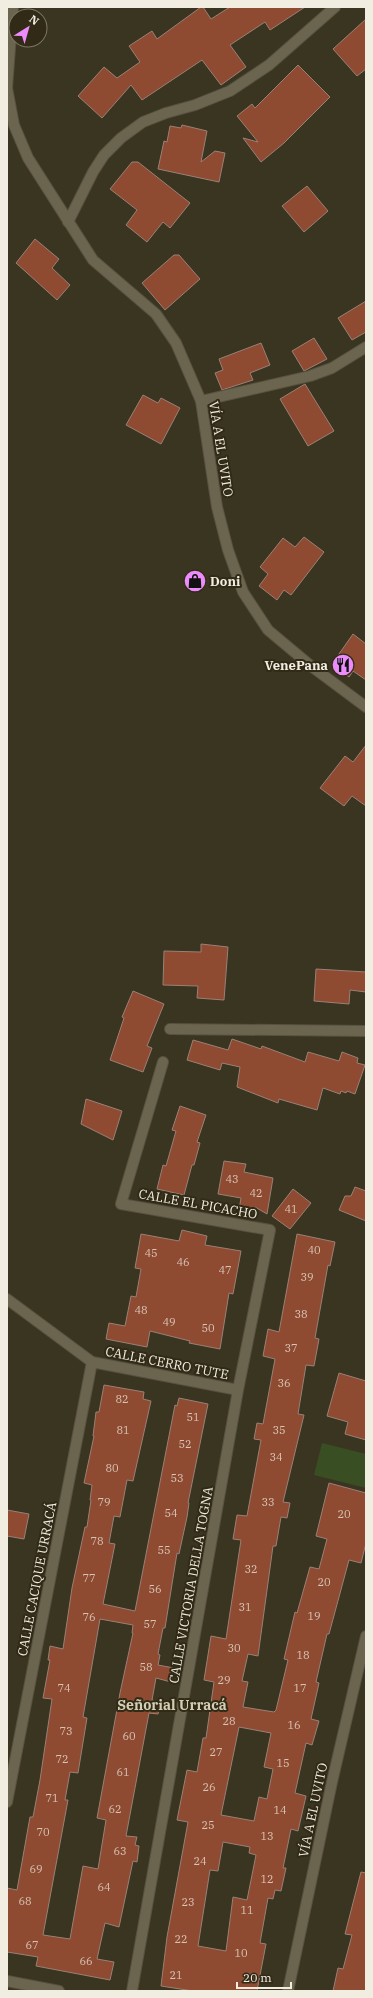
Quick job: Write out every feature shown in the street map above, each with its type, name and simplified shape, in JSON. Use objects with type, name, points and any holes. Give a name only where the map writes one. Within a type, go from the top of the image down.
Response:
[{"type":"street","name":"VÍA A EL UVITO","points":[[13,7],[8,88],[14,125],[28,158],[93,260],[156,314],[176,343],[201,402],[217,507],[228,550],[243,592],[268,630],[311,666],[366,707]]},
{"type":"street","points":[[68,222],[93,172],[104,155],[121,138],[143,122],[166,113],[195,105],[230,91],[269,65],[335,7]]},
{"type":"street","points":[[201,402],[310,376],[332,368],[366,347]]},
{"type":"street","points":[[170,1029],[366,1031]]},
{"type":"street","name":"CALLE EL PICACHO","points":[[163,1062],[121,1204],[270,1230]]},
{"type":"street","name":"CALLE VICTORIA DELLA TOGNA","points":[[132,1991],[238,1390],[270,1230]]},
{"type":"street","points":[[7,1299],[92,1362]]},
{"type":"street","name":"CALLE CERRO TUTE","points":[[92,1362],[238,1390]]},
{"type":"street","name":"CALLE CACIQUE URRACÁ","points":[[7,1802],[92,1362]]},
{"type":"street","name":"VÍA A EL UVITO","points":[[288,1991],[332,1782],[366,1636]]},
{"type":"street","points":[[7,1981],[58,1991]]},
{"type":"green space","points":[[322,1443],[366,1454],[366,1488],[314,1475]]},
{"type":"building","points":[[203,7],[211,19],[230,7],[305,7],[270,30],[265,22],[230,45],[246,67],[221,85],[202,60],[142,100],[131,85],[102,118],[78,96],[104,67],[117,78],[140,62],[129,46],[152,31],[157,39]]},
{"type":"building","points":[[366,19],[366,69],[357,76],[333,49]]},
{"type":"building","points":[[298,65],[330,97],[284,143],[261,162],[243,138],[258,142],[237,116],[252,104],[255,108]]},
{"type":"building","points":[[182,125],[207,131],[201,162],[215,151],[225,153],[219,182],[158,169],[164,141],[167,142],[170,126],[181,128]]},
{"type":"building","points":[[132,162],[138,162],[190,203],[170,228],[163,222],[147,242],[126,225],[137,210],[110,189]]},
{"type":"building","points":[[307,186],[328,211],[304,232],[282,206]]},
{"type":"building","points":[[35,239],[59,259],[52,268],[70,285],[57,300],[16,263]]},
{"type":"building","points":[[174,255],[179,255],[200,279],[165,310],[142,283]]},
{"type":"building","points":[[366,301],[366,332],[352,340],[338,318]]},
{"type":"building","points":[[314,338],[327,359],[304,371],[292,351]]},
{"type":"building","points":[[261,343],[270,365],[250,373],[253,380],[222,390],[215,373],[223,370],[219,359]]},
{"type":"building","points":[[305,384],[334,431],[308,446],[280,399]]},
{"type":"building","points":[[143,395],[158,403],[161,398],[180,408],[161,444],[126,425]]},
{"type":"building","points":[[304,537],[324,552],[291,595],[284,590],[277,600],[259,586],[268,574],[260,567],[283,538],[295,547]]},
{"type":"building","points":[[353,634],[366,644],[366,680],[353,671],[349,677],[332,664]]},
{"type":"building","points":[[366,745],[366,806],[352,796],[344,806],[320,788],[345,756],[353,762]]},
{"type":"building","points":[[201,944],[228,947],[224,1000],[197,998],[198,986],[163,985],[164,951],[201,952]]},
{"type":"building","points":[[316,969],[366,972],[366,992],[350,990],[349,1004],[314,1001]]},
{"type":"building","points":[[133,991],[164,1004],[147,1046],[152,1048],[143,1072],[110,1060],[124,1018],[122,1017]]},
{"type":"building","points":[[232,1039],[261,1049],[262,1046],[305,1062],[308,1052],[339,1061],[342,1052],[358,1058],[357,1063],[365,1065],[355,1094],[347,1091],[346,1093],[341,1091],[340,1094],[323,1088],[317,1110],[279,1099],[278,1103],[237,1087],[240,1067],[222,1063],[220,1070],[187,1060],[193,1040],[228,1050]]},
{"type":"building","points":[[86,1099],[122,1111],[113,1140],[81,1124]]},
{"type":"building","points":[[180,1106],[206,1115],[197,1142],[200,1143],[194,1165],[192,1165],[184,1195],[157,1189],[163,1165],[166,1166],[176,1131],[172,1130]]},
{"type":"building","points":[[224,1161],[246,1164],[244,1172],[273,1178],[267,1214],[255,1207],[252,1212],[239,1210],[241,1198],[218,1194]]},
{"type":"building","points":[[355,1187],[366,1191],[366,1221],[339,1210],[345,1196],[351,1196]]},
{"type":"building","points":[[293,1189],[311,1203],[290,1229],[272,1216]]},
{"type":"building","points":[[182,1230],[207,1236],[205,1245],[241,1251],[233,1294],[229,1293],[220,1349],[189,1343],[190,1341],[150,1331],[147,1347],[106,1339],[109,1323],[125,1326],[131,1296],[136,1297],[141,1269],[135,1268],[141,1234],[179,1241]]},
{"type":"building","points":[[297,1234],[335,1242],[330,1266],[328,1265],[315,1338],[319,1339],[314,1366],[306,1365],[298,1414],[304,1415],[283,1502],[290,1503],[287,1518],[281,1517],[276,1546],[273,1546],[258,1656],[248,1654],[242,1681],[248,1682],[243,1707],[274,1712],[276,1710],[288,1660],[284,1659],[295,1612],[297,1613],[310,1567],[319,1569],[327,1539],[316,1536],[329,1483],[366,1493],[366,1543],[361,1563],[349,1560],[329,1634],[327,1634],[316,1682],[319,1683],[311,1719],[319,1721],[312,1745],[306,1743],[295,1793],[306,1796],[298,1831],[291,1829],[283,1868],[286,1868],[281,1891],[275,1890],[273,1899],[268,1898],[260,1943],[266,1944],[257,1991],[193,1991],[161,1986],[167,1937],[188,1822],[177,1820],[187,1770],[197,1772],[203,1738],[206,1738],[214,1682],[204,1680],[211,1636],[226,1639],[241,1540],[233,1539],[237,1515],[247,1516],[261,1440],[254,1439],[257,1423],[263,1424],[275,1359],[263,1356],[268,1329],[279,1332]],"holes":[[[239,1727],[271,1733],[264,1767],[273,1769],[267,1799],[259,1797],[254,1821],[221,1815]],[[223,1842],[250,1847],[249,1853],[256,1855],[247,1900],[233,1897],[226,1951],[198,1946],[210,1870],[218,1871]]]},
{"type":"building","points":[[339,1373],[366,1381],[366,1440],[345,1434],[348,1422],[327,1416]]},
{"type":"building","points":[[104,1385],[144,1392],[143,1399],[151,1401],[133,1481],[127,1480],[120,1517],[114,1516],[109,1543],[115,1544],[103,1604],[135,1611],[175,1405],[177,1406],[179,1398],[208,1404],[188,1503],[187,1517],[179,1554],[177,1553],[165,1628],[163,1628],[158,1654],[160,1655],[158,1665],[174,1668],[171,1682],[156,1678],[152,1700],[161,1702],[158,1714],[149,1713],[126,1836],[137,1837],[135,1845],[139,1846],[137,1862],[133,1861],[119,1927],[105,1923],[97,1959],[114,1962],[110,1980],[36,1966],[38,1957],[7,1952],[7,1888],[17,1890],[30,1817],[33,1817],[52,1699],[43,1698],[50,1660],[48,1660],[50,1646],[63,1649],[72,1588],[85,1527],[87,1527],[92,1485],[84,1483],[94,1436],[96,1412],[99,1412]],"holes":[[[100,1619],[133,1625],[133,1633],[120,1693],[97,1818],[106,1820],[98,1869],[83,1866],[70,1939],[43,1935],[68,1800],[65,1800],[70,1772],[78,1773],[87,1718],[83,1717]]]},
{"type":"building","points":[[7,1510],[29,1514],[24,1539],[7,1536]]},
{"type":"building","points":[[361,1872],[366,1873],[366,1991],[333,1991],[338,1968],[343,1969],[352,1935],[345,1934]]},
{"type":"place","name":"Doni","points":[[195,581]]},
{"type":"place","name":"VenePana","points":[[343,665]]},
{"type":"district","name":"Señorial Urracá","points":[[172,1705]]}]
